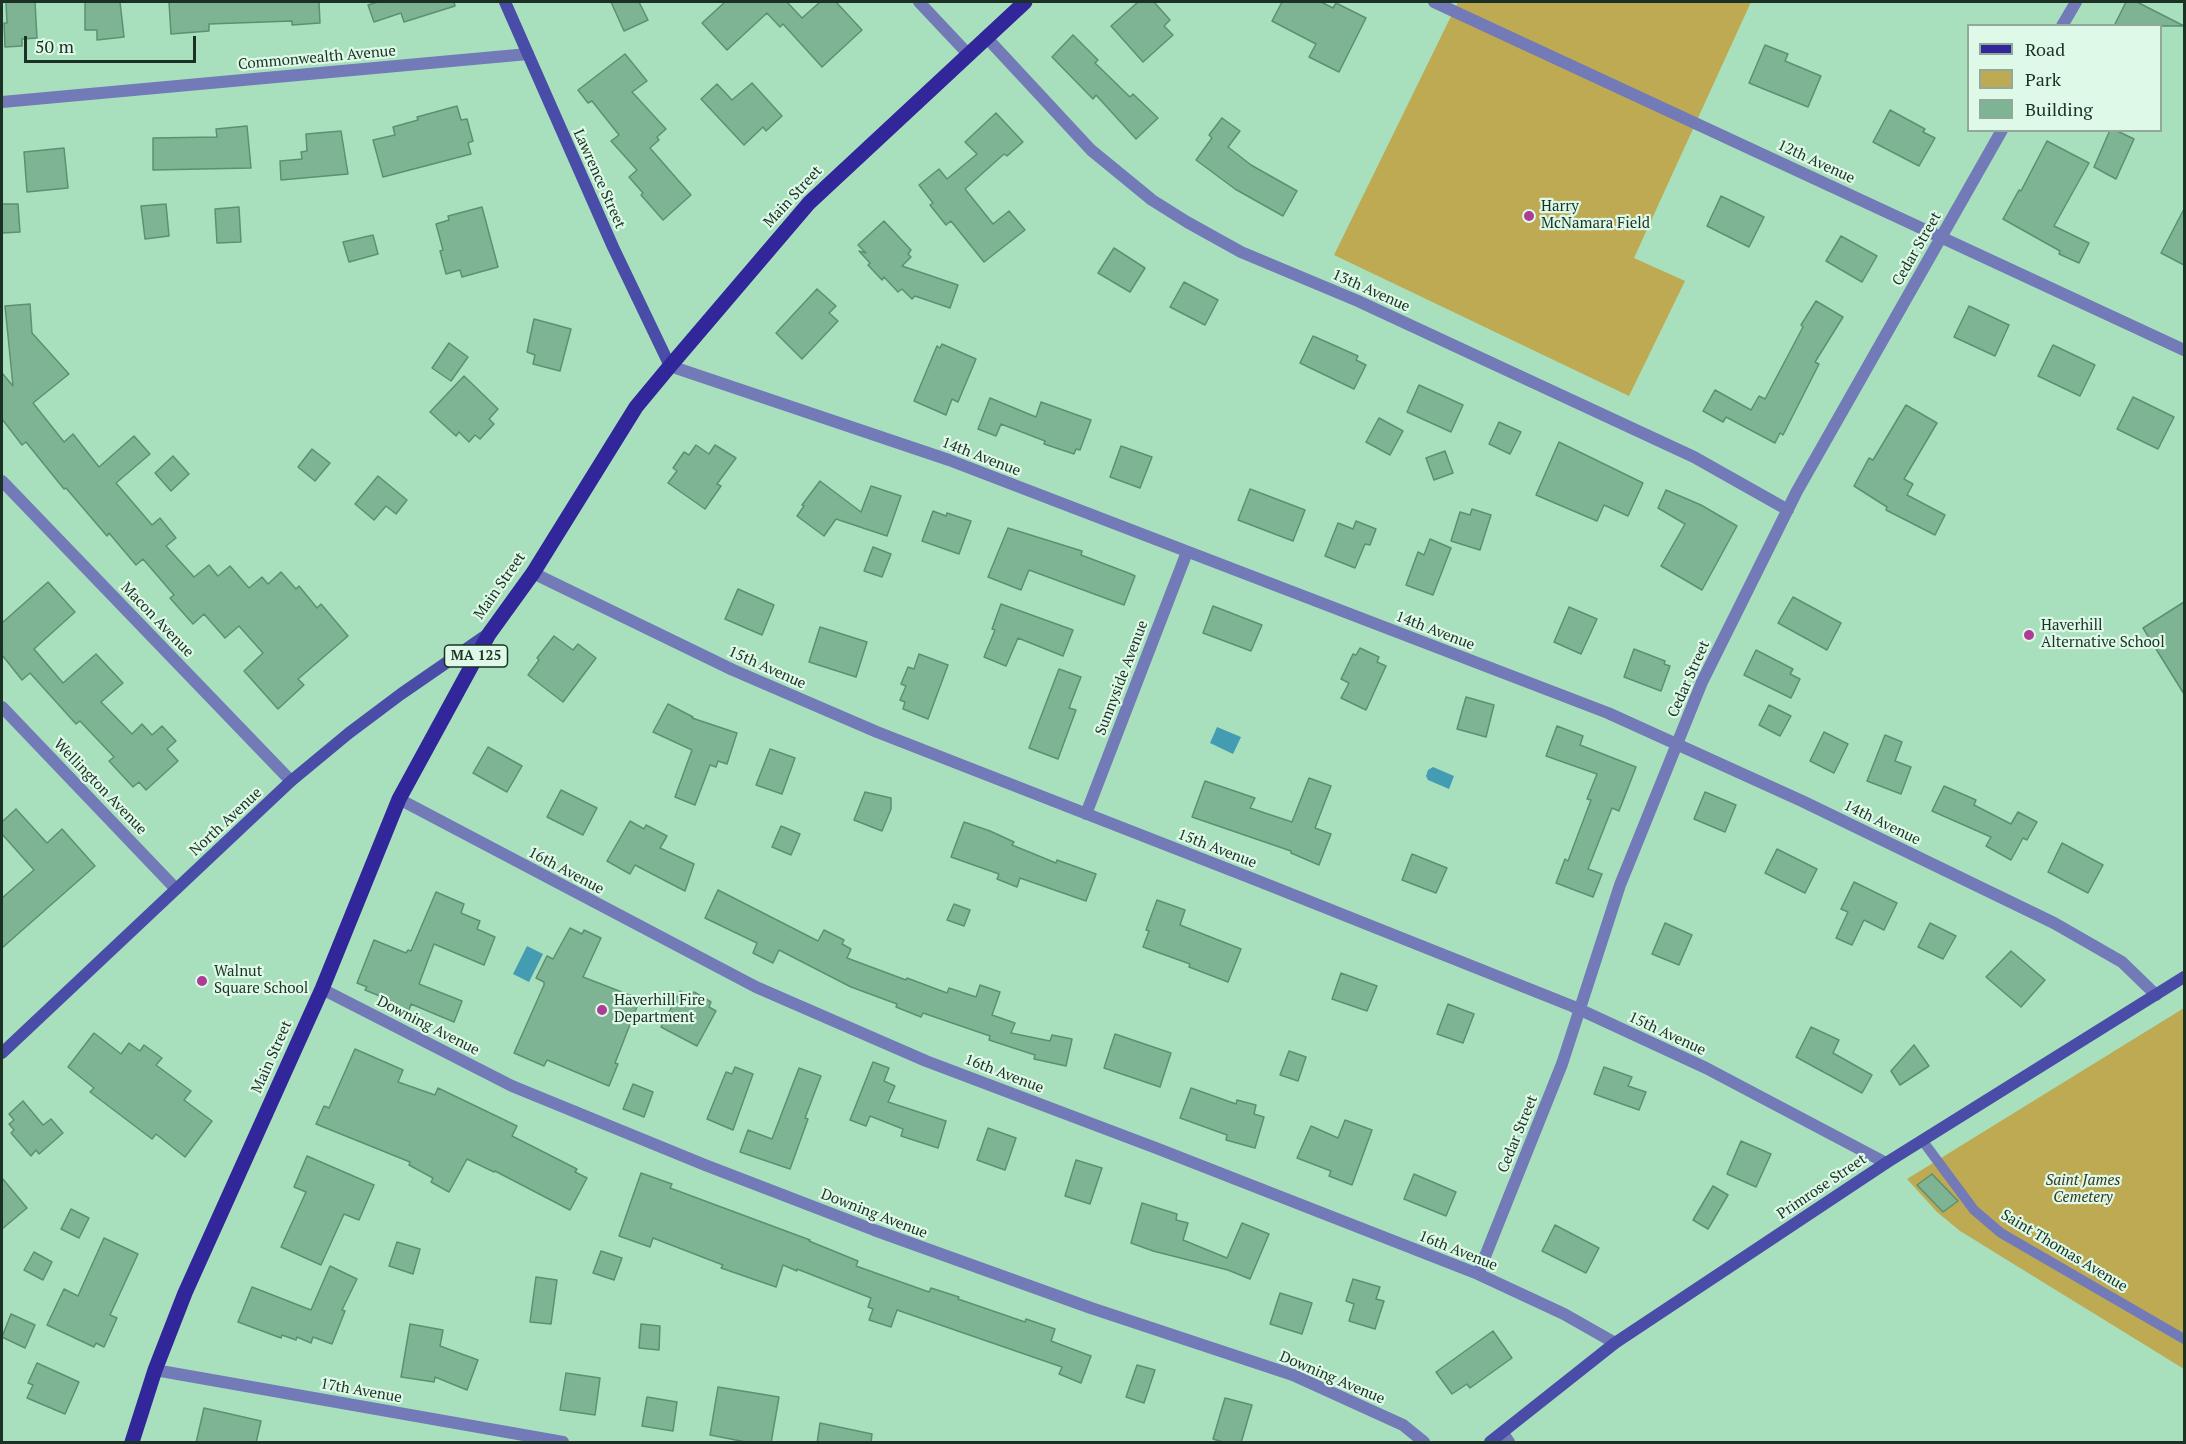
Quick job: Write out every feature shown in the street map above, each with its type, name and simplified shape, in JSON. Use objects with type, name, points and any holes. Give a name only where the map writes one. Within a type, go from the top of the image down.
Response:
[{"type":"main road","name":"Lawrence Street","points":[[505,2],[613,247],[670,366]]},
{"type":"main road","name":"Main Street","points":[[132,1443],[154,1370],[185,1293],[322,990],[399,800],[489,634],[533,573],[636,406],[809,202],[1025,2]]},
{"type":"main road","name":"North Avenue","points":[[2,1053],[291,781],[401,694],[489,634]]},
{"type":"main road","name":"Primrose Street","points":[[1491,1443],[1506,1438],[1615,1343],[1886,1163],[2184,977]]},
{"type":"street","points":[[919,2],[968,54]]},
{"type":"street","name":"12th Avenue","points":[[1434,2],[2184,350]]},
{"type":"street","points":[[2063,24],[2076,2]]},
{"type":"street","name":"13th Avenue","points":[[986,37],[1091,150],[1152,200],[1187,222],[1241,252],[1358,301],[1694,457],[1788,510]]},
{"type":"street","name":"Commonwealth Avenue","points":[[2,102],[528,54]]},
{"type":"street","name":"Cedar Street","points":[[1478,1274],[1562,1065],[1620,885],[1702,682],[1788,510],[2001,132]]},
{"type":"street","name":"14th Avenue","points":[[670,366],[949,460],[1608,714],[1802,801],[2054,923],[2122,962],[2156,995]]},
{"type":"street","name":"Macon Avenue","points":[[2,481],[291,781]]},
{"type":"street","name":"Sunnyside Avenue","points":[[1086,814],[1187,552]]},
{"type":"street","name":"15th Avenue","points":[[533,573],[733,670],[877,732],[1580,1010],[1706,1068],[1886,1163]]},
{"type":"street","name":"Wellington Avenue","points":[[2,707],[176,889]]},
{"type":"street","name":"16th Avenue","points":[[399,800],[756,987],[926,1061],[1478,1274],[1564,1314],[1615,1343]]},
{"type":"street","name":"Downing Avenue","points":[[322,990],[523,1091],[874,1230],[1090,1308],[1293,1376],[1403,1425],[1424,1443]]},
{"type":"street","name":"17th Avenue","points":[[154,1370],[563,1443]]},
{"type":"lane","name":"Saint Thomas Avenue","points":[[1922,1140],[1974,1210],[2001,1233],[2184,1339]]},
{"type":"green space","points":[[1458,2],[1751,2],[1634,258],[1685,281],[1629,396],[1334,255]]},
{"type":"green space","name":"Saint James Cemetery","points":[[2184,1008],[2184,1369],[1960,1231],[1937,1212],[1907,1179]]},
{"type":"water","points":[[1217,727],[1241,737],[1233,754],[1210,743]]},
{"type":"water","points":[[1433,767],[1454,776],[1449,789],[1428,780],[1426,776],[1428,770]]},
{"type":"water","points":[[527,946],[543,954],[529,982],[513,974]]},
{"type":"building","points":[[6,2],[35,2],[37,38],[22,39],[22,46],[5,47]]},
{"type":"building","points":[[85,2],[120,2],[124,37],[97,40],[97,30],[85,30]]},
{"type":"building","points":[[169,2],[319,2],[320,23],[292,25],[292,21],[209,24],[209,31],[171,34]]},
{"type":"building","points":[[378,2],[454,2],[455,6],[404,22],[401,13],[374,22],[368,5]]},
{"type":"building","points":[[611,2],[639,2],[648,20],[624,31]]},
{"type":"building","points":[[725,2],[787,2],[802,18],[820,2],[836,2],[862,30],[822,67],[783,24],[780,27],[767,13],[727,50],[702,23]]},
{"type":"building","points":[[1138,2],[1154,2],[1170,20],[1164,26],[1173,35],[1143,62],[1111,26]]},
{"type":"building","points":[[1282,2],[1321,2],[1333,8],[1336,3],[1366,18],[1339,72],[1309,57],[1316,44],[1272,21]]},
{"type":"building","points":[[2126,2],[2137,2],[2184,26],[2162,26],[2162,24],[2115,24]]},
{"type":"building","points":[[1073,35],[1098,60],[1095,63],[1130,97],[1133,94],[1158,118],[1136,139],[1096,95],[1093,99],[1052,57]]},
{"type":"building","points":[[1765,45],[1788,54],[1785,61],[1821,76],[1808,107],[1749,83]]},
{"type":"building","points":[[625,54],[647,81],[632,92],[666,129],[650,148],[691,195],[663,220],[629,177],[637,170],[611,141],[619,135],[592,101],[588,103],[578,90]]},
{"type":"building","points":[[752,83],[782,116],[766,131],[763,127],[744,145],[701,99],[717,84],[732,100]]},
{"type":"building","points":[[457,106],[461,120],[467,119],[473,141],[468,143],[471,154],[383,177],[373,140],[395,135],[393,127],[418,120],[417,117]]},
{"type":"building","points":[[1890,110],[1925,129],[1923,132],[1935,138],[1919,166],[1873,142]]},
{"type":"building","points":[[996,113],[1023,142],[1007,156],[1004,154],[965,189],[993,224],[1009,211],[1025,230],[984,262],[951,221],[946,225],[930,205],[933,203],[919,185],[939,169],[947,179],[977,154],[965,142]]},
{"type":"building","points":[[1222,118],[1240,131],[1228,147],[1251,165],[1297,191],[1283,216],[1235,189],[1196,160],[1212,138],[1209,135]]},
{"type":"building","points":[[247,126],[251,168],[153,170],[153,138],[217,137],[216,129]]},
{"type":"building","points":[[341,131],[348,174],[281,180],[280,161],[302,159],[301,152],[307,151],[306,134]]},
{"type":"building","points":[[2109,132],[2119,132],[2134,139],[2116,179],[2094,167]]},
{"type":"building","points":[[2047,141],[2089,163],[2054,226],[2089,243],[2079,263],[2059,254],[2060,251],[2003,219],[2019,190],[2021,191]]},
{"type":"building","points":[[64,148],[68,188],[27,192],[24,152]]},
{"type":"building","points":[[1721,196],[1764,217],[1749,247],[1707,226]]},
{"type":"building","points":[[2,204],[18,204],[20,232],[2,233]]},
{"type":"building","points":[[166,204],[169,236],[145,239],[141,206]]},
{"type":"building","points":[[239,207],[241,242],[217,243],[215,209]]},
{"type":"building","points":[[482,207],[498,267],[462,277],[460,270],[446,274],[436,224],[449,220],[448,216]]},
{"type":"building","points":[[2184,209],[2184,265],[2161,253]]},
{"type":"building","points":[[884,221],[911,250],[908,254],[911,257],[902,266],[958,285],[950,308],[915,296],[912,299],[902,289],[898,292],[868,265],[870,263],[859,251],[866,253],[858,245]]},
{"type":"building","points":[[373,235],[378,254],[349,262],[343,242]]},
{"type":"building","points":[[1841,236],[1877,256],[1862,282],[1826,261]]},
{"type":"building","points":[[1114,248],[1145,268],[1130,292],[1098,273]]},
{"type":"building","points":[[1184,282],[1218,300],[1205,325],[1170,307]]},
{"type":"building","points":[[817,289],[836,306],[829,313],[838,321],[802,359],[776,333]]},
{"type":"building","points":[[1816,301],[1843,317],[1815,362],[1819,364],[1783,435],[1780,433],[1775,443],[1726,417],[1723,422],[1703,411],[1715,390],[1751,410],[1759,396],[1765,399],[1803,327],[1801,325]]},
{"type":"building","points":[[30,304],[32,333],[69,374],[33,403],[64,442],[73,434],[99,467],[134,436],[150,454],[116,483],[152,525],[160,518],[176,538],[166,546],[194,577],[209,565],[218,576],[230,566],[249,588],[262,577],[268,584],[281,572],[296,589],[299,586],[317,608],[321,604],[348,636],[298,679],[304,685],[278,709],[244,671],[263,653],[239,626],[225,638],[204,614],[193,624],[170,598],[174,595],[143,559],[136,565],[109,533],[107,536],[66,488],[64,489],[26,442],[22,445],[2,419],[2,373],[13,386],[5,306]]},
{"type":"building","points":[[1969,306],[2009,325],[1995,356],[1954,337]]},
{"type":"building","points":[[534,319],[571,329],[560,371],[533,364],[535,355],[527,352]]},
{"type":"building","points":[[1313,336],[1358,356],[1356,360],[1366,365],[1354,389],[1300,363]]},
{"type":"building","points":[[449,343],[468,357],[451,381],[432,368]]},
{"type":"building","points":[[942,344],[976,359],[958,402],[952,399],[946,415],[914,401],[937,346],[940,348]]},
{"type":"building","points":[[2053,345],[2095,365],[2080,396],[2038,376]]},
{"type":"building","points":[[464,376],[498,409],[489,419],[494,424],[480,439],[475,435],[469,442],[459,432],[456,436],[430,412]]},
{"type":"building","points":[[1419,385],[1463,405],[1451,432],[1407,412]]},
{"type":"building","points":[[2133,397],[2174,417],[2158,449],[2117,429]]},
{"type":"building","points":[[990,398],[1036,417],[1041,402],[1091,420],[1080,450],[1076,449],[1074,454],[1044,444],[1045,441],[1001,424],[996,436],[978,429]]},
{"type":"building","points":[[1906,405],[1937,423],[1904,479],[1913,484],[1907,495],[1945,515],[1935,535],[1886,510],[1887,507],[1854,486],[1869,458],[1873,460]]},
{"type":"building","points":[[1379,418],[1403,431],[1390,455],[1366,442]]},
{"type":"building","points":[[1499,422],[1521,432],[1510,454],[1489,444]]},
{"type":"building","points":[[1559,442],[1643,483],[1628,516],[1604,505],[1597,521],[1536,495]]},
{"type":"building","points":[[696,445],[709,454],[715,445],[736,458],[717,484],[721,486],[705,509],[668,483],[677,471],[673,468],[684,452],[689,455]]},
{"type":"building","points":[[1121,446],[1152,457],[1140,488],[1110,477]]},
{"type":"building","points":[[312,449],[330,463],[315,481],[298,467]]},
{"type":"building","points":[[1445,451],[1453,473],[1434,480],[1426,458]]},
{"type":"building","points":[[173,456],[189,474],[171,491],[155,473]]},
{"type":"building","points":[[378,476],[407,500],[396,514],[386,506],[374,520],[355,504]]},
{"type":"building","points":[[820,481],[861,512],[871,486],[901,496],[887,536],[836,519],[824,536],[797,516],[804,506],[802,505]]},
{"type":"building","points":[[1250,489],[1305,510],[1293,541],[1238,520]]},
{"type":"building","points":[[1666,490],[1701,505],[1737,526],[1702,590],[1661,566],[1685,524],[1658,508]]},
{"type":"building","points":[[1472,509],[1491,515],[1480,550],[1451,541],[1460,512],[1470,515]]},
{"type":"building","points":[[933,511],[971,521],[959,554],[922,541]]},
{"type":"building","points":[[1356,521],[1376,529],[1370,545],[1365,544],[1355,568],[1325,556],[1338,523],[1353,529]]},
{"type":"building","points":[[1008,528],[1082,551],[1081,555],[1135,576],[1124,605],[1029,570],[1021,590],[988,577]]},
{"type":"building","points":[[1430,539],[1451,548],[1433,595],[1406,585],[1418,552],[1424,555]]},
{"type":"building","points":[[873,547],[891,554],[882,577],[864,571]]},
{"type":"building","points":[[48,582],[75,612],[34,649],[63,683],[96,654],[123,683],[101,702],[132,734],[142,724],[152,735],[162,726],[176,741],[167,749],[178,761],[146,790],[139,782],[133,787],[109,761],[114,757],[80,721],[76,724],[30,673],[22,680],[2,655],[2,623]]},
{"type":"building","points":[[738,589],[774,605],[762,635],[725,619]]},
{"type":"building","points":[[1793,597],[1841,623],[1827,650],[1778,623]]},
{"type":"building","points":[[2184,602],[2184,694],[2143,628]]},
{"type":"building","points":[[1001,604],[1073,630],[1063,656],[1018,638],[1006,666],[984,657],[995,630],[992,629]]},
{"type":"building","points":[[1213,606],[1262,625],[1251,651],[1203,633]]},
{"type":"building","points":[[1569,607],[1597,619],[1581,654],[1554,642]]},
{"type":"building","points":[[820,627],[867,642],[856,677],[809,662]]},
{"type":"building","points":[[554,636],[573,650],[578,644],[596,658],[563,702],[528,675],[539,660],[537,658]]},
{"type":"building","points":[[1360,648],[1379,657],[1377,662],[1386,666],[1366,710],[1341,698],[1349,683],[1341,679],[1353,654],[1356,655]]},
{"type":"building","points":[[1634,649],[1665,661],[1664,664],[1670,666],[1661,691],[1624,677]]},
{"type":"building","points":[[1756,650],[1793,669],[1790,674],[1800,679],[1791,698],[1744,675]]},
{"type":"building","points":[[919,654],[948,665],[928,719],[903,709],[905,702],[900,700],[906,686],[901,684],[908,667],[914,669]]},
{"type":"building","points":[[1059,669],[1081,677],[1069,708],[1076,710],[1058,759],[1029,748]]},
{"type":"building","points":[[1466,697],[1494,705],[1486,737],[1457,729]]},
{"type":"building","points":[[668,704],[692,718],[737,733],[727,764],[718,761],[716,767],[710,765],[695,805],[675,797],[692,750],[653,732]]},
{"type":"building","points":[[1769,705],[1791,716],[1780,736],[1759,725]]},
{"type":"building","points":[[1557,726],[1583,736],[1580,745],[1636,767],[1619,811],[1612,808],[1588,869],[1602,874],[1593,897],[1556,883],[1565,859],[1568,861],[1591,800],[1587,799],[1597,774],[1546,756]]},
{"type":"building","points":[[1824,732],[1848,744],[1834,773],[1810,761]]},
{"type":"building","points":[[1885,735],[1902,742],[1895,761],[1911,767],[1901,794],[1867,781]]},
{"type":"building","points":[[488,747],[522,766],[507,792],[473,773]]},
{"type":"building","points":[[770,749],[795,758],[782,794],[756,785]]},
{"type":"building","points":[[1309,778],[1331,786],[1315,828],[1331,834],[1319,865],[1291,851],[1192,817],[1205,781],[1255,798],[1250,808],[1292,822]]},
{"type":"building","points":[[1944,786],[1976,800],[1974,805],[2011,824],[2018,812],[2037,822],[2027,840],[2023,838],[2011,860],[1986,846],[1991,837],[1932,811]]},
{"type":"building","points":[[561,790],[597,808],[583,835],[547,817]]},
{"type":"building","points":[[865,792],[891,798],[891,809],[882,831],[854,820]]},
{"type":"building","points":[[1705,792],[1736,805],[1725,832],[1694,819]]},
{"type":"building","points":[[16,809],[47,843],[62,829],[95,866],[2,948],[2,898],[34,870],[2,834],[2,822]]},
{"type":"building","points":[[630,821],[644,829],[646,825],[667,836],[660,848],[694,864],[685,891],[635,865],[630,874],[607,861]]},
{"type":"building","points":[[964,822],[990,831],[1014,842],[1012,845],[1056,863],[1057,860],[1096,874],[1086,901],[1020,878],[1017,887],[997,879],[999,874],[951,857]]},
{"type":"building","points":[[781,826],[800,834],[791,855],[772,847]]},
{"type":"building","points":[[2062,843],[2103,865],[2088,893],[2048,872]]},
{"type":"building","points":[[1777,849],[1817,869],[1805,893],[1765,873]]},
{"type":"building","points":[[1412,854],[1447,868],[1436,893],[1402,880]]},
{"type":"building","points":[[1854,882],[1897,903],[1884,930],[1864,920],[1852,945],[1836,938],[1848,912],[1841,909]]},
{"type":"building","points":[[718,890],[818,941],[824,930],[844,940],[842,944],[851,949],[847,958],[906,980],[907,978],[947,993],[949,988],[976,997],[980,985],[1000,992],[992,1015],[1015,1023],[1011,1033],[1050,1041],[1052,1035],[1072,1039],[1066,1066],[1034,1059],[1035,1055],[989,1040],[990,1036],[923,1013],[921,1017],[896,1007],[897,1004],[851,987],[779,950],[773,963],[753,953],[757,943],[705,918]]},
{"type":"building","points":[[436,892],[464,904],[461,913],[480,921],[477,929],[495,937],[484,965],[434,944],[419,984],[462,1001],[454,1022],[411,1004],[409,1010],[386,1002],[387,999],[365,990],[367,987],[357,983],[374,940],[406,953],[408,950],[411,951]]},
{"type":"building","points":[[1157,900],[1185,910],[1180,925],[1241,949],[1228,982],[1189,967],[1190,964],[1143,947],[1149,931],[1146,930]]},
{"type":"building","points":[[954,904],[970,910],[964,926],[947,920]]},
{"type":"building","points":[[1665,923],[1692,935],[1679,965],[1652,954]]},
{"type":"building","points":[[1930,923],[1956,936],[1943,959],[1918,947]]},
{"type":"building","points":[[570,928],[582,934],[584,930],[601,938],[583,977],[632,996],[630,1000],[638,1004],[615,1063],[618,1064],[609,1086],[547,1060],[544,1066],[514,1053],[544,985],[544,982],[536,978],[547,956],[553,959]]},
{"type":"building","points":[[2011,951],[2045,980],[2021,1007],[1986,977]]},
{"type":"building","points":[[1341,973],[1377,986],[1367,1011],[1332,999]]},
{"type":"building","points":[[680,991],[691,997],[694,992],[711,1002],[709,1007],[716,1011],[697,1046],[661,1027]]},
{"type":"building","points":[[1448,1004],[1474,1014],[1463,1043],[1437,1034]]},
{"type":"building","points":[[1811,1027],[1839,1040],[1833,1053],[1872,1075],[1862,1093],[1796,1057]]},
{"type":"building","points":[[94,1033],[121,1054],[129,1043],[140,1051],[144,1045],[162,1058],[156,1065],[191,1091],[184,1100],[212,1121],[185,1157],[156,1134],[152,1139],[90,1092],[94,1088],[68,1067]]},
{"type":"building","points":[[1115,1034],[1171,1053],[1160,1087],[1104,1068]]},
{"type":"building","points":[[1914,1045],[1929,1066],[1900,1085],[1891,1071]]},
{"type":"building","points":[[355,1049],[403,1070],[398,1082],[435,1095],[438,1088],[517,1126],[512,1136],[577,1169],[575,1172],[587,1178],[570,1210],[467,1159],[449,1192],[431,1182],[433,1178],[409,1165],[410,1162],[316,1124],[324,1106],[329,1108]]},
{"type":"building","points":[[1289,1051],[1306,1057],[1298,1081],[1280,1075]]},
{"type":"building","points":[[873,1062],[889,1068],[884,1081],[895,1086],[888,1102],[946,1121],[938,1148],[901,1136],[903,1129],[870,1116],[866,1126],[850,1120]]},
{"type":"building","points":[[735,1067],[753,1074],[733,1130],[707,1119],[726,1072],[732,1074]]},
{"type":"building","points":[[1604,1067],[1632,1077],[1628,1086],[1646,1092],[1639,1110],[1594,1094]]},
{"type":"building","points":[[799,1068],[821,1076],[805,1118],[808,1119],[790,1169],[740,1152],[748,1130],[772,1139]]},
{"type":"building","points":[[633,1084],[653,1092],[644,1117],[623,1109]]},
{"type":"building","points":[[1191,1088],[1236,1104],[1237,1100],[1256,1105],[1254,1114],[1264,1117],[1255,1148],[1226,1140],[1227,1135],[1180,1118]]},
{"type":"building","points":[[23,1101],[43,1125],[51,1119],[63,1133],[39,1154],[36,1150],[31,1156],[11,1133],[14,1130],[9,1124],[14,1120],[9,1114]]},
{"type":"building","points":[[1345,1120],[1372,1130],[1352,1185],[1329,1176],[1331,1171],[1297,1158],[1311,1126],[1338,1138]]},
{"type":"building","points":[[988,1128],[1016,1138],[1005,1170],[977,1160]]},
{"type":"building","points":[[1741,1141],[1771,1154],[1756,1187],[1727,1174]]},
{"type":"building","points":[[307,1156],[374,1185],[359,1220],[344,1214],[321,1265],[281,1247],[306,1192],[294,1187]]},
{"type":"building","points":[[1076,1160],[1102,1168],[1090,1204],[1065,1196]]},
{"type":"building","points":[[641,1173],[672,1184],[670,1188],[810,1240],[858,1261],[856,1266],[929,1292],[931,1288],[1025,1322],[1026,1319],[1055,1329],[1051,1341],[1091,1356],[1081,1383],[1059,1374],[1062,1367],[897,1310],[891,1327],[869,1320],[873,1309],[868,1307],[871,1298],[797,1269],[797,1271],[783,1265],[776,1287],[721,1268],[723,1265],[653,1238],[650,1247],[619,1236]]},
{"type":"building","points":[[1414,1174],[1456,1192],[1446,1216],[1404,1199]]},
{"type":"building","points":[[1932,1174],[1958,1201],[1943,1212],[1917,1185]]},
{"type":"building","points":[[2,1178],[27,1208],[2,1229]]},
{"type":"building","points":[[1713,1186],[1728,1195],[1708,1229],[1693,1220]]},
{"type":"building","points":[[1142,1203],[1177,1214],[1176,1220],[1188,1223],[1183,1240],[1227,1258],[1242,1223],[1269,1234],[1250,1279],[1228,1270],[1153,1251],[1131,1243]]},
{"type":"building","points":[[71,1209],[89,1218],[79,1238],[61,1229]]},
{"type":"building","points":[[1555,1225],[1599,1248],[1586,1273],[1542,1251]]},
{"type":"building","points":[[104,1238],[138,1254],[110,1315],[117,1318],[104,1347],[96,1343],[94,1347],[47,1325],[64,1289],[78,1296]]},
{"type":"building","points":[[397,1242],[420,1249],[413,1274],[389,1266]]},
{"type":"building","points":[[601,1251],[622,1258],[614,1280],[593,1273]]},
{"type":"building","points":[[34,1252],[52,1262],[43,1280],[24,1270]]},
{"type":"building","points":[[330,1266],[357,1279],[342,1310],[345,1311],[332,1344],[313,1337],[311,1343],[297,1337],[296,1340],[282,1335],[281,1338],[238,1322],[252,1287],[311,1310]]},
{"type":"building","points":[[536,1277],[557,1280],[551,1324],[530,1322]]},
{"type":"building","points":[[1353,1279],[1380,1287],[1376,1299],[1384,1301],[1375,1329],[1349,1321],[1354,1304],[1346,1301]]},
{"type":"building","points":[[1280,1293],[1312,1303],[1302,1334],[1270,1324]]},
{"type":"building","points":[[11,1314],[35,1325],[25,1348],[2,1337]]},
{"type":"building","points":[[410,1324],[443,1330],[440,1346],[478,1360],[467,1390],[435,1377],[434,1382],[401,1377]]},
{"type":"building","points":[[641,1324],[660,1326],[659,1350],[639,1348]]},
{"type":"building","points":[[1493,1331],[1512,1358],[1470,1388],[1467,1384],[1452,1394],[1436,1372]]},
{"type":"building","points":[[37,1363],[79,1382],[65,1414],[27,1398],[33,1385],[28,1383]]},
{"type":"building","points":[[1137,1365],[1155,1370],[1144,1403],[1126,1397]]},
{"type":"building","points":[[566,1373],[600,1378],[595,1415],[560,1410]]},
{"type":"building","points":[[718,1387],[779,1397],[771,1443],[751,1443],[710,1435]]},
{"type":"building","points":[[647,1397],[677,1402],[673,1431],[642,1426]]},
{"type":"building","points":[[1225,1398],[1252,1405],[1241,1443],[1226,1443],[1213,1439]]},
{"type":"building","points":[[204,1408],[261,1421],[256,1443],[196,1443]]},
{"type":"building","points":[[820,1423],[872,1434],[871,1443],[817,1443]]},
{"type":"place","name":"Harry McNamara Field","points":[[1529,216]]},
{"type":"place","name":"Haverhill Alternative School","points":[[2029,635]]},
{"type":"place","name":"Walnut Square School","points":[[202,981]]},
{"type":"place","name":"Haverhill Fire Department","points":[[602,1010]]}]
